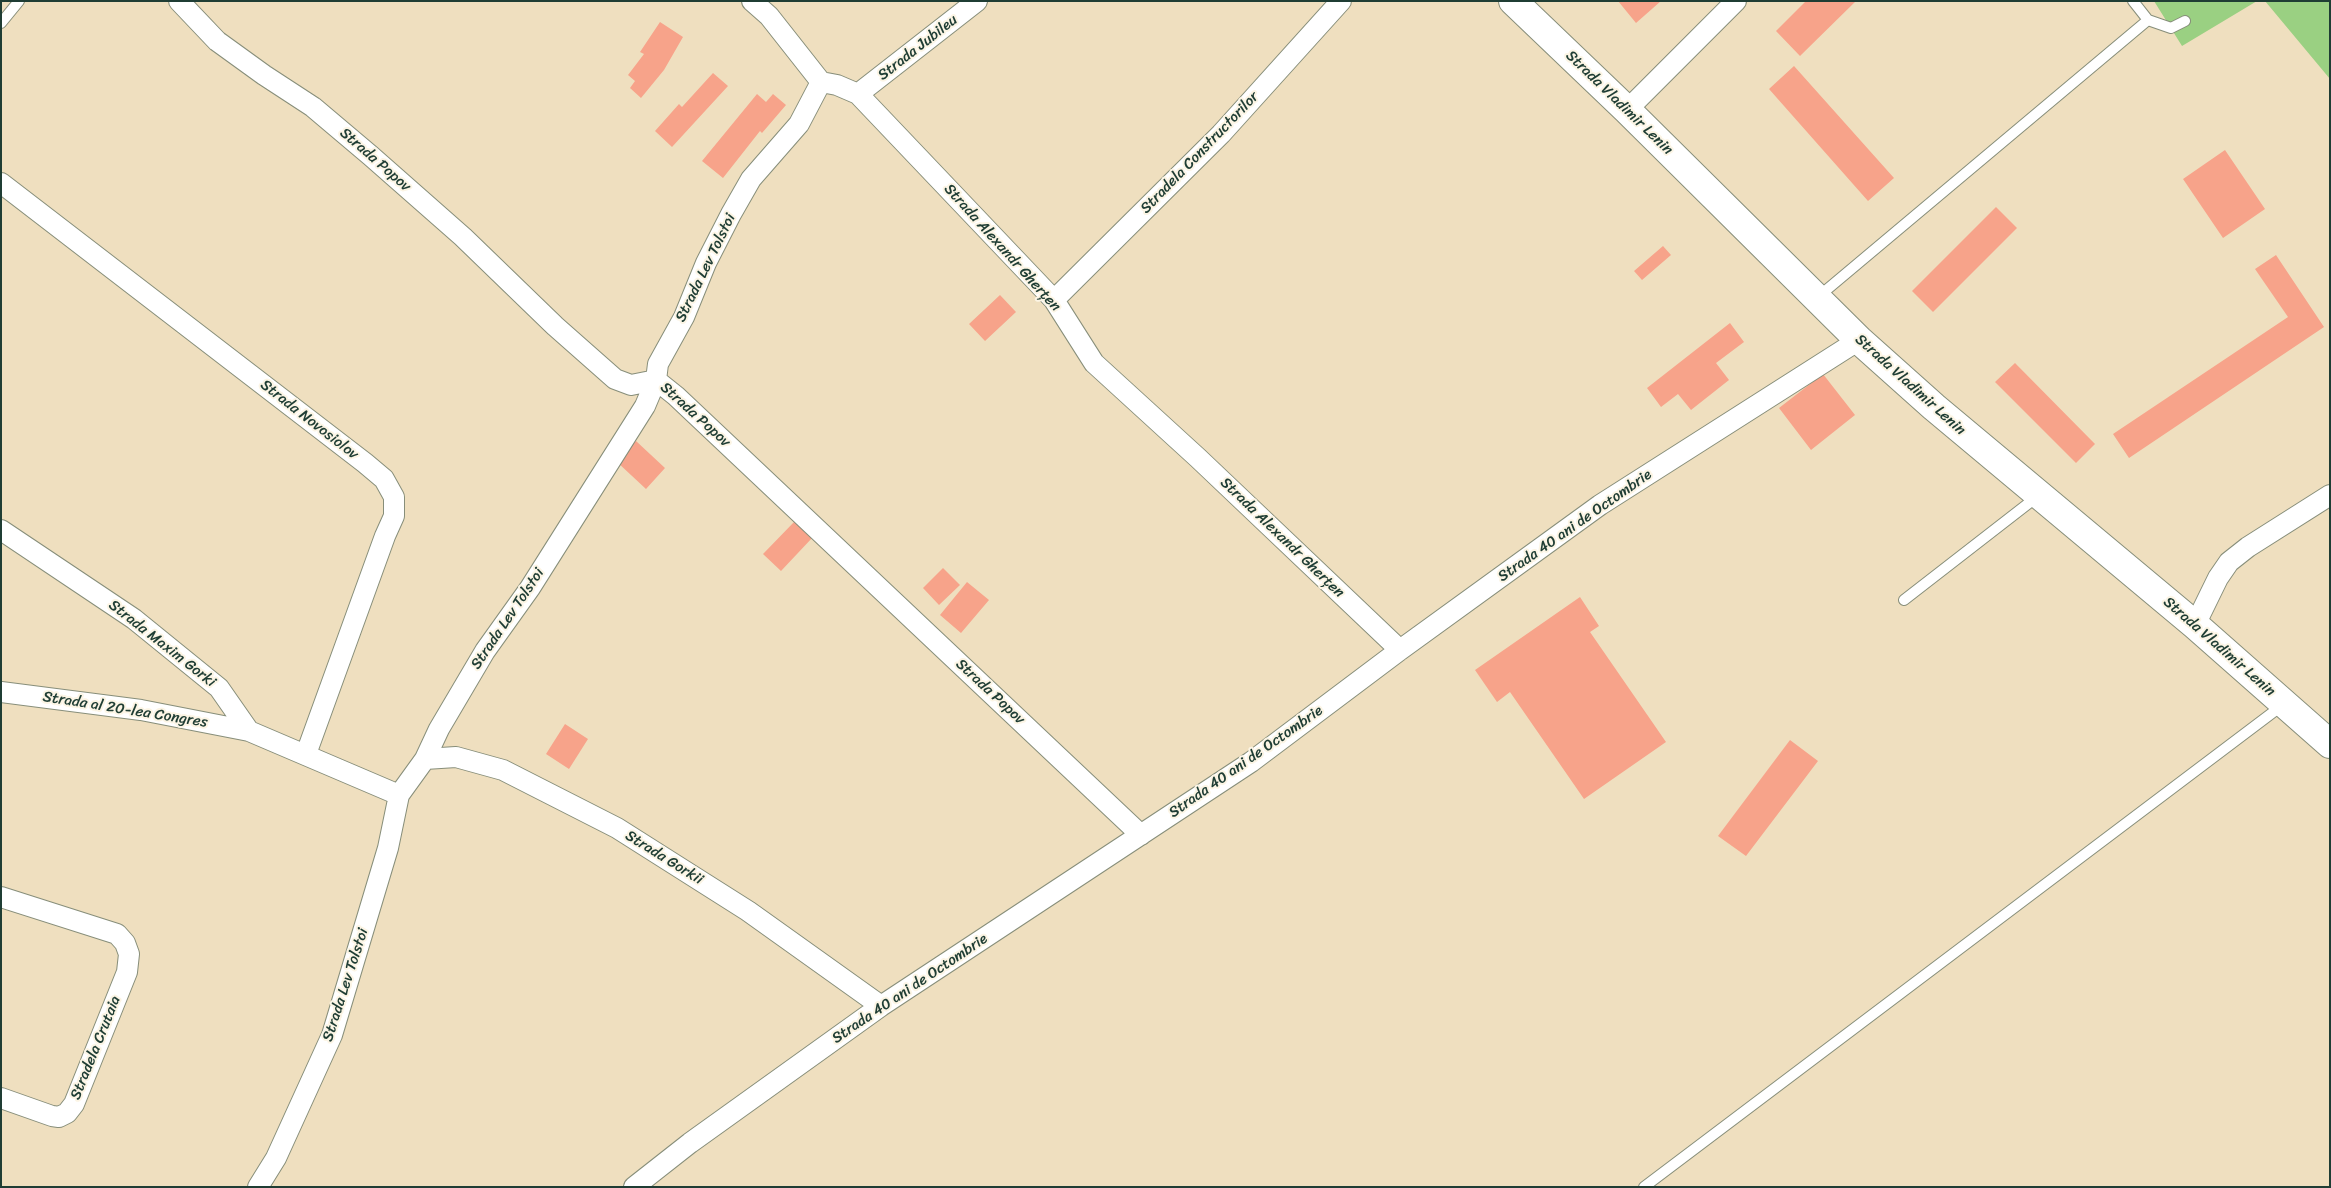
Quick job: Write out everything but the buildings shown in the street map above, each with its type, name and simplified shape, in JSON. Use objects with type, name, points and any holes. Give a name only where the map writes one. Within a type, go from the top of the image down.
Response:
[{"type":"main road","name":"Strada Vladimir Lenin","points":[[1513,1],[1627,110],[1788,271],[1818,297],[1859,340],[1934,408],[2195,625],[2330,744]]},
{"type":"street","name":"Strada Popov","points":[[179,1],[217,41],[264,75],[314,107],[463,237],[555,326],[614,379],[631,385],[656,380],[676,396],[1141,835]]},
{"type":"street","points":[[752,1],[769,16],[821,82]]},
{"type":"street","name":"Strada Jubileu","points":[[858,94],[977,1]]},
{"type":"street","name":"Stradela Constructorilor","points":[[1054,300],[1221,134],[1341,1]]},
{"type":"street","points":[[1627,110],[1736,1]]},
{"type":"street","name":"Strada Lev Tolstoi","points":[[258,1187],[276,1158],[332,1035],[388,848],[399,795],[426,759],[456,699],[611,461],[644,406],[656,380],[658,364],[684,317],[706,263],[731,214],[751,179],[799,124],[821,82]]},
{"type":"street","name":"Strada Alexandr Gherțen","points":[[821,82],[837,85],[858,94],[1054,300],[1094,363],[1198,458],[1400,650]]},
{"type":"street","name":"Strada Novosiolov","points":[[1,183],[365,463],[384,479],[394,497],[394,516],[385,536],[306,754]]},
{"type":"street","name":"Strada 40 ani de Octombrie","points":[[634,1187],[682,1149],[881,1006],[1251,762],[1400,650],[1600,505],[1859,340]]},
{"type":"street","points":[[2195,625],[2218,578],[2229,562],[2248,547],[2330,495]]},
{"type":"street","name":"Strada Maxim Gorki","points":[[1,530],[134,619],[204,675],[219,688],[249,731]]},
{"type":"street","name":"Strada al 20-lea Congres","points":[[1,692],[140,710],[249,731]]},
{"type":"street","points":[[249,731],[399,795]]},
{"type":"street","name":"Strada Gorkii","points":[[426,759],[456,757],[503,770],[617,828],[748,911],[881,1006]]},
{"type":"street","name":"Stradela Crutaia","points":[[1,897],[117,934],[125,943],[129,954],[127,972],[74,1104],[67,1113],[59,1117],[1,1098]]},
{"type":"lane","points":[[1,23],[18,1]]},
{"type":"lane","points":[[2133,1],[2148,20],[2171,28],[2185,22]]},
{"type":"lane","points":[[1818,297],[2148,20]]},
{"type":"lane","points":[[1904,600],[2039,495]]},
{"type":"lane","points":[[1644,1187],[2285,704]]},
{"type":"green space","points":[[2154,1],[2257,1],[2182,46]]},
{"type":"green space","points":[[2265,1],[2330,1],[2330,79]]}]
